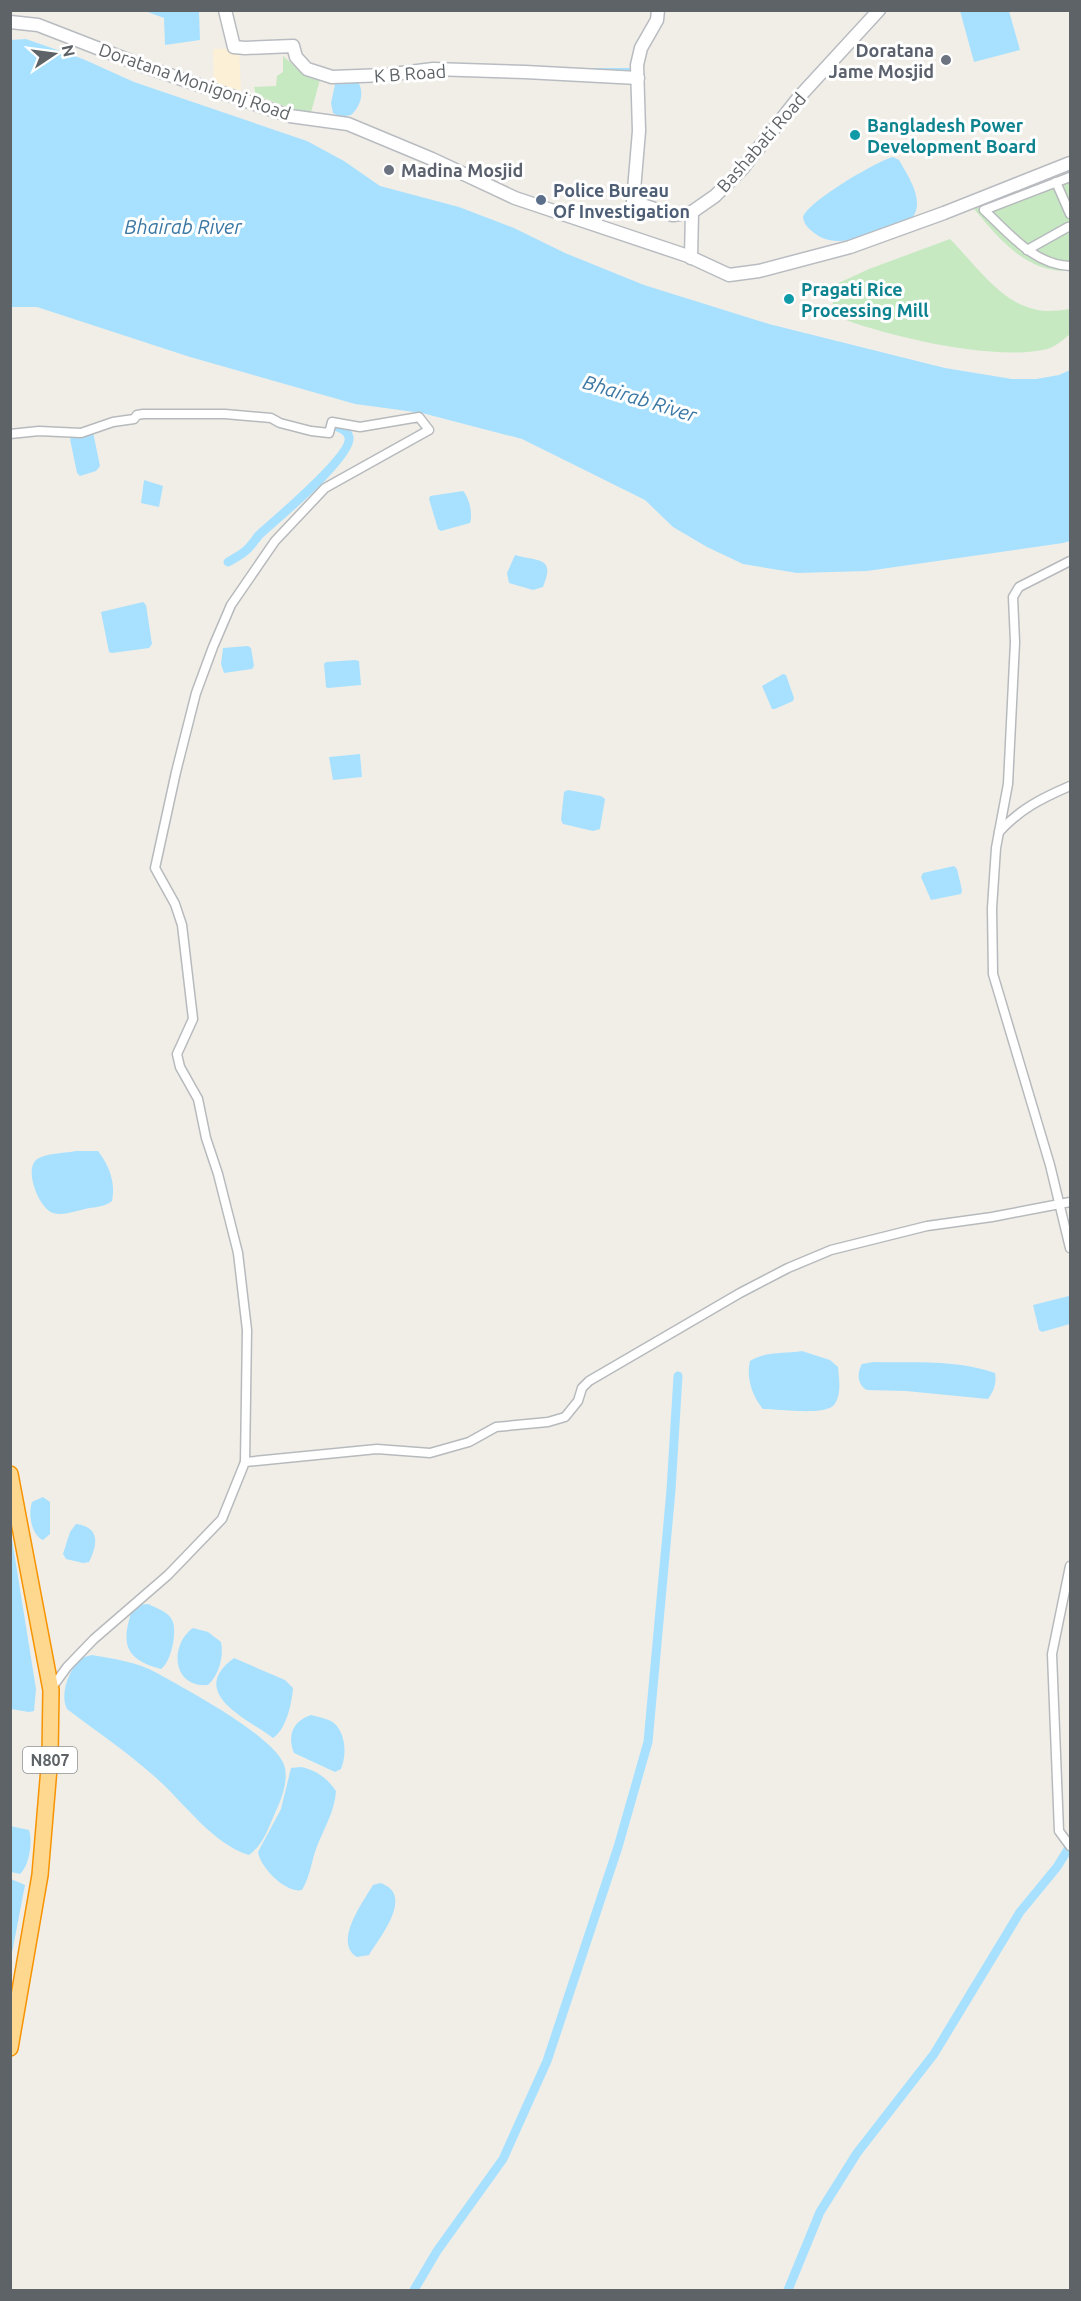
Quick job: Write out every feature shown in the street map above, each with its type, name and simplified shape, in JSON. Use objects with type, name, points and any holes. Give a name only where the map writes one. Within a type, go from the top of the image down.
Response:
[{"type":"highway","name":"N807","points":[[10,1474],[51,1690],[50,1756],[40,1875],[10,2048]]},
{"type":"main road","name":"K B Road","points":[[225,10],[234,47],[292,46],[296,57],[307,69],[332,77],[386,75],[433,69],[638,78]]},
{"type":"main road","points":[[658,10],[657,20],[641,48],[637,65],[639,131],[633,202],[673,215],[692,212],[691,258]]},
{"type":"main road","name":"Bashabati Road","points":[[692,212],[715,196],[742,169],[801,96],[879,10]]},
{"type":"main road","name":"Doratana Monigonj Road","points":[[10,22],[38,25],[146,67],[290,116],[348,124],[432,159],[515,198],[691,258],[729,275],[782,265],[850,247],[944,213],[1071,162]]},
{"type":"street","points":[[1071,177],[984,210],[1027,250],[1045,261],[1060,266],[1071,266]]},
{"type":"street","points":[[1027,250],[1070,223],[1056,182]]},
{"type":"street","points":[[10,434],[39,431],[81,433],[113,422],[134,419],[137,415],[143,414],[225,414],[271,418],[280,423],[311,431],[330,433],[332,422],[360,427],[418,417],[429,430],[325,488],[275,541],[231,605],[196,693],[155,868],[175,904],[182,925],[193,1019],[177,1054],[178,1060],[198,1099],[206,1138],[218,1174],[238,1254],[247,1330],[245,1462],[222,1519],[168,1575],[94,1639],[67,1667],[51,1690]]},
{"type":"street","points":[[1071,561],[1019,588],[1013,597],[1015,642],[1008,784],[999,832],[992,908],[993,974],[1050,1165],[1058,1204],[1071,1248]]},
{"type":"street","points":[[999,832],[1012,817],[1037,800],[1071,786]]},
{"type":"street","points":[[245,1462],[377,1449],[430,1453],[470,1442],[496,1427],[548,1422],[565,1416],[572,1410],[582,1388],[589,1381],[689,1322],[788,1268],[831,1250],[927,1226],[992,1217],[1071,1202]]},
{"type":"street","points":[[1071,1566],[1052,1653],[1059,1831],[1071,1846]]},
{"type":"green space","points":[[283,56],[298,69],[321,76],[310,116],[256,95],[254,87],[276,86],[277,76],[283,72]]},
{"type":"green space","points":[[1070,172],[1070,271],[1041,267],[1028,260],[1004,243],[974,209]]},
{"type":"green space","points":[[950,239],[993,285],[1018,303],[1032,309],[1047,311],[1070,309],[1070,334],[1047,349],[1025,352],[970,350],[911,339],[835,316],[830,287],[869,269]]},
{"type":"sand","points":[[239,48],[241,91],[214,83],[213,49]]},
{"type":"water","points":[[145,11],[199,11],[200,40],[165,45],[164,18]]},
{"type":"water","points":[[960,11],[1009,11],[1020,50],[974,62]]},
{"type":"water","name":"Bhairab River","points":[[26,39],[83,59],[134,82],[307,141],[344,161],[380,186],[459,207],[514,228],[565,253],[644,285],[769,324],[945,368],[1012,379],[1036,379],[1059,375],[1070,370],[1070,541],[867,571],[797,573],[743,564],[673,527],[645,500],[522,439],[422,413],[355,404],[190,357],[37,307],[11,307],[11,40]]},
{"type":"water","points":[[336,80],[358,82],[360,86],[360,100],[351,115],[340,117],[333,113],[331,103]]},
{"type":"water","points":[[893,157],[899,160],[914,189],[917,204],[912,218],[862,237],[836,241],[824,238],[806,225],[803,217],[829,192],[858,174]]},
{"type":"water","points":[[93,432],[100,466],[96,471],[80,476],[77,473],[70,439],[73,436]]},
{"type":"water","points":[[144,480],[163,486],[159,507],[141,503]]},
{"type":"water","points":[[463,491],[470,506],[470,523],[441,531],[438,529],[430,496]]},
{"type":"water","points":[[515,555],[543,562],[547,570],[543,587],[533,590],[509,583],[507,573]]},
{"type":"water","points":[[143,602],[146,605],[152,644],[149,648],[109,652],[101,612]]},
{"type":"water","points":[[248,646],[251,648],[254,666],[252,669],[224,673],[221,664],[223,648]]},
{"type":"water","points":[[359,661],[361,685],[326,687],[324,664],[326,662]]},
{"type":"water","points":[[783,674],[786,675],[794,698],[793,701],[772,709],[762,686]]},
{"type":"water","points":[[360,754],[362,777],[333,780],[329,757]]},
{"type":"water","points":[[568,790],[601,796],[605,799],[600,829],[593,831],[563,824],[561,820],[564,792]]},
{"type":"water","points":[[954,866],[957,869],[961,894],[931,900],[921,877],[923,873]]},
{"type":"water","points":[[98,1151],[102,1156],[112,1181],[112,1201],[103,1206],[69,1213],[53,1213],[47,1209],[37,1195],[32,1177],[34,1162],[48,1155]]},
{"type":"water","points":[[1069,1296],[1070,1324],[1042,1332],[1039,1330],[1033,1305]]},
{"type":"water","points":[[802,1351],[830,1360],[838,1367],[837,1401],[829,1408],[821,1410],[763,1409],[751,1386],[750,1361],[769,1354]]},
{"type":"water","points":[[873,1362],[966,1366],[995,1373],[995,1383],[988,1399],[906,1391],[867,1390],[861,1385],[859,1371],[862,1364]]},
{"type":"water","points":[[43,1497],[50,1502],[50,1534],[43,1540],[33,1529],[30,1512],[32,1502]]},
{"type":"water","points":[[76,1524],[89,1529],[95,1537],[94,1549],[89,1562],[66,1559],[63,1554],[70,1532]]},
{"type":"water","points":[[11,1533],[36,1689],[34,1711],[29,1712],[11,1709]]},
{"type":"water","points":[[148,1604],[162,1610],[174,1625],[174,1638],[168,1660],[161,1669],[139,1660],[128,1647],[127,1630],[133,1607]]},
{"type":"water","points":[[193,1628],[208,1632],[221,1642],[220,1665],[208,1685],[196,1684],[187,1680],[178,1664],[180,1644]]},
{"type":"water","points":[[92,1655],[134,1664],[157,1673],[229,1715],[249,1729],[279,1756],[286,1773],[282,1797],[265,1836],[249,1855],[223,1842],[210,1832],[144,1767],[67,1709],[64,1696],[69,1675],[80,1658]]},
{"type":"water","points":[[234,1658],[285,1680],[293,1688],[285,1723],[273,1738],[237,1714],[219,1694],[216,1683],[221,1671]]},
{"type":"water","points":[[311,1715],[334,1723],[341,1733],[344,1757],[341,1769],[335,1772],[294,1753],[291,1740],[293,1730],[300,1721]]},
{"type":"water","points":[[301,1767],[321,1775],[336,1791],[331,1813],[316,1849],[307,1880],[302,1890],[296,1890],[282,1884],[269,1872],[263,1865],[258,1852],[281,1809],[291,1768]]},
{"type":"water","points":[[10,1826],[29,1830],[28,1860],[20,1874],[11,1872]]},
{"type":"water","points":[[10,1879],[25,1885],[11,1958]]},
{"type":"water","points":[[380,1883],[390,1888],[395,1896],[392,1916],[369,1955],[357,1957],[350,1950],[348,1942],[352,1922],[373,1885]]},
{"type":"waterway","points":[[580,69],[634,69]]},
{"type":"waterway","points":[[228,562],[248,548],[259,535],[312,488],[339,458],[347,446],[349,437],[346,431],[336,426]]},
{"type":"waterway","points":[[414,2290],[437,2251],[503,2159],[547,2061],[618,1847],[648,1742],[671,1490],[678,1376]]},
{"type":"waterway","points":[[788,2290],[820,2212],[857,2153],[934,2054],[1020,1912],[1057,1867],[1070,1846]]},
{"type":"place","name":"Doratana Jame Mosjid","points":[[946,60]]},
{"type":"place","name":"Bangladesh Power Development Board","points":[[855,135]]},
{"type":"place","name":"Madina Mosjid","points":[[389,170]]},
{"type":"place","name":"Police Bureau Of Investigation","points":[[541,200]]},
{"type":"place","name":"Pragati Rice Processing Mill","points":[[789,299]]}]
